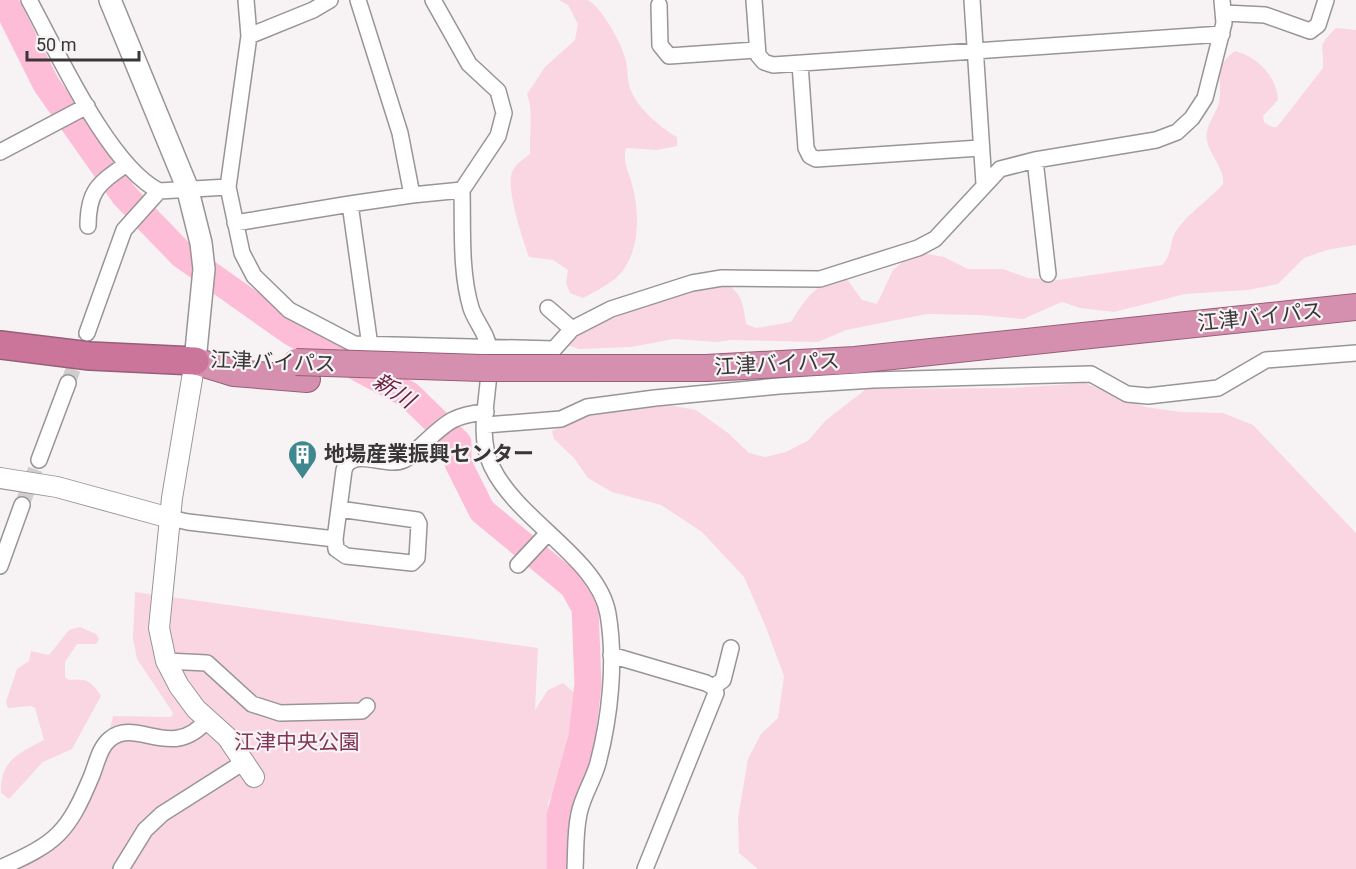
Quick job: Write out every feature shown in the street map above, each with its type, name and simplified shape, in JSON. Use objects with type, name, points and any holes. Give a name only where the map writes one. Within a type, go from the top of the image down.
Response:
[{"type":"highway","points":[[1272,314],[1356,292]]},
{"type":"highway","name":"江津バイパス","points":[[195,361],[230,358],[302,371],[482,368],[587,375],[855,360],[1272,314],[1356,307]]},
{"type":"highway","points":[[1272,314],[1356,321]]},
{"type":"highway","points":[[0,345],[90,356],[195,361]]},
{"type":"main road","points":[[110,0],[187,187],[201,243],[202,289],[195,361]]},
{"type":"street","points":[[29,0],[85,107],[124,166],[155,194]]},
{"type":"street","points":[[246,0],[249,36],[228,187],[242,253],[254,276],[289,310],[354,344],[555,349],[572,329],[611,309],[692,283],[722,278],[820,279],[918,248],[935,239],[1000,169],[1035,160],[1156,140],[1177,132],[1192,118],[1205,98],[1222,34],[1223,7],[1265,15],[1310,31],[1318,25],[1326,0]]},
{"type":"street","points":[[249,36],[313,10],[330,0]]},
{"type":"street","points":[[358,0],[400,133],[412,195]]},
{"type":"street","points":[[433,0],[469,64],[498,91],[504,113],[498,136],[462,190],[471,308],[489,348],[486,449],[497,478],[543,538],[598,585],[608,615],[611,655],[607,715],[597,764],[579,813],[579,868]]},
{"type":"street","points":[[754,0],[756,50],[760,59],[769,64],[800,64],[1222,34]]},
{"type":"street","points":[[972,0],[984,184]]},
{"type":"street","points":[[659,5],[660,45],[669,56],[756,50]]},
{"type":"street","points":[[800,64],[806,148],[810,156],[816,159],[980,148]]},
{"type":"street","points":[[0,152],[85,107]]},
{"type":"street","points":[[1035,160],[1048,274]]},
{"type":"street","points":[[87,226],[90,197],[102,182],[124,166]]},
{"type":"street","points":[[87,333],[120,238],[155,194],[187,187],[228,187]]},
{"type":"street","points":[[235,223],[350,204],[462,190]]},
{"type":"street","points":[[350,204],[370,346]]},
{"type":"street","points":[[548,308],[572,329]]},
{"type":"street","points":[[339,509],[417,520],[419,524],[417,558],[412,563],[346,556],[336,549],[335,539],[344,470],[349,461],[359,458],[387,462],[405,460],[449,420],[463,414],[486,419],[561,419],[587,407],[779,386],[873,380],[1091,374],[1127,394],[1148,396],[1218,388],[1266,360],[1356,353]]},
{"type":"street","points":[[121,869],[145,830],[162,814],[249,770],[227,737],[207,720],[179,686],[166,661],[159,628],[170,518],[195,361]]},
{"type":"street","points":[[39,460],[68,383]]},
{"type":"street","points":[[0,478],[57,486],[188,522],[335,539]]},
{"type":"street","points":[[0,566],[22,505]]},
{"type":"street","points":[[521,562],[543,538]]},
{"type":"street","points":[[713,687],[723,680],[731,648]]},
{"type":"street","points":[[611,655],[713,687]]},
{"type":"street","points":[[166,661],[207,663],[252,704],[280,713],[362,711],[367,706]]},
{"type":"street","points":[[645,869],[716,699],[713,687]]},
{"type":"street","points":[[0,868],[44,848],[61,833],[83,796],[101,750],[116,735],[181,740],[200,728],[207,720]]},
{"type":"green space","points":[[559,0],[587,0],[593,3],[611,27],[624,54],[633,95],[650,116],[677,137],[677,146],[657,150],[626,148],[626,163],[637,211],[634,248],[623,270],[615,279],[583,298],[570,293],[566,283],[568,270],[553,260],[529,257],[515,213],[511,188],[513,170],[530,154],[531,116],[527,94],[545,67],[575,40],[578,24],[568,5]]},
{"type":"green space","points":[[1336,28],[1356,30],[1356,245],[1327,250],[1304,258],[1278,284],[1248,290],[1185,294],[1114,312],[1080,308],[1062,302],[1023,319],[927,314],[846,330],[818,342],[731,340],[717,342],[674,339],[631,347],[579,349],[567,345],[589,324],[614,318],[655,300],[719,280],[732,288],[740,297],[746,324],[756,328],[791,322],[813,292],[827,283],[836,281],[847,279],[862,300],[877,304],[893,270],[906,259],[921,253],[944,257],[968,269],[1003,269],[1028,278],[1057,280],[1162,265],[1168,257],[1174,235],[1181,224],[1223,184],[1222,173],[1206,136],[1218,106],[1220,70],[1227,57],[1235,51],[1243,54],[1258,63],[1270,76],[1277,91],[1278,100],[1263,116],[1264,122],[1277,127],[1323,68],[1322,46]]},
{"type":"green space","points":[[1085,383],[1145,407],[1181,412],[1223,413],[1253,425],[1356,533],[1356,869],[758,869],[739,853],[738,818],[748,759],[761,734],[778,718],[784,676],[744,577],[702,532],[661,505],[612,492],[588,478],[574,458],[554,439],[552,431],[593,412],[669,405],[696,410],[728,433],[749,453],[765,457],[786,452],[809,440],[825,421],[866,389],[1014,388]]},
{"type":"green space","name":"江津中央公園","points":[[135,592],[538,648],[535,710],[548,690],[563,683],[578,696],[580,720],[563,778],[548,802],[549,869],[0,869],[39,844],[68,812],[100,740],[110,729],[113,716],[171,717],[173,713],[137,659],[133,639]]},
{"type":"green space","points":[[80,627],[96,634],[99,639],[96,644],[77,644],[65,662],[65,677],[69,680],[88,682],[101,696],[72,749],[43,762],[9,799],[1,793],[4,772],[8,765],[20,754],[44,740],[35,708],[31,706],[8,708],[6,702],[17,669],[29,661],[31,651],[49,655],[69,630]]},
{"type":"waterway","name":"新川","points":[[4,0],[46,84],[124,195],[182,255],[291,332],[409,395],[458,443],[458,463],[482,511],[573,586],[585,608],[588,684],[582,737],[560,816],[560,869]]},
{"type":"tunnel","points":[[68,383],[87,333]]},
{"type":"tunnel","points":[[22,505],[39,460]]},
{"type":"place","name":"地場産業振興センター","points":[[303,480]]}]
